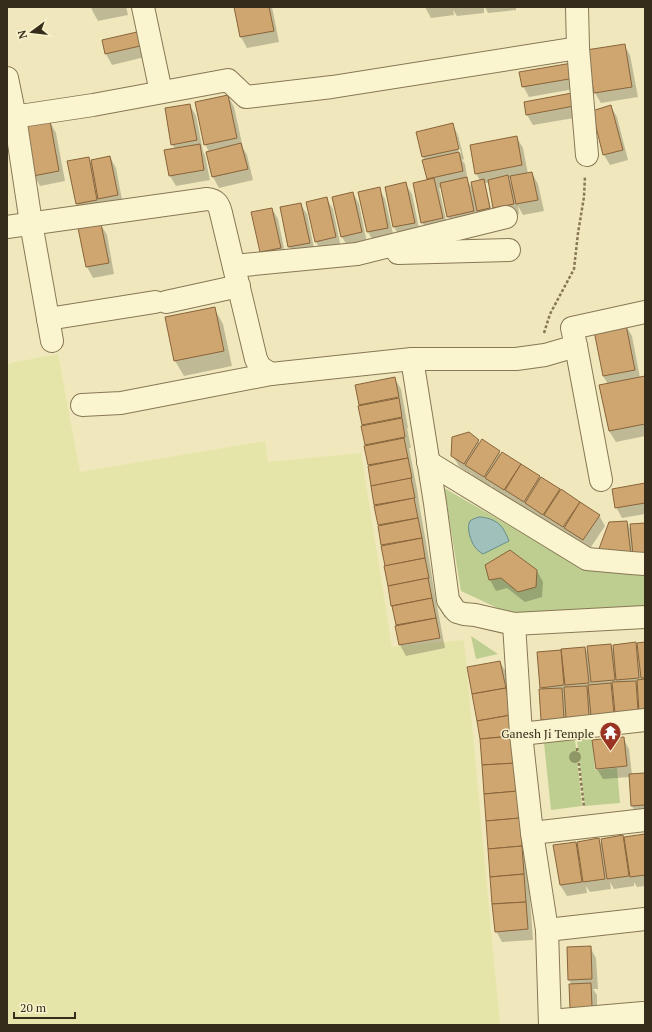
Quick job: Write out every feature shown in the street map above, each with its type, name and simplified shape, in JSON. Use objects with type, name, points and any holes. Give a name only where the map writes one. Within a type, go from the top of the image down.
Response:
[{"type":"street","points":[[143,7],[161,92]]},
{"type":"street","points":[[577,7],[578,48],[587,155]]},
{"type":"street","points":[[11,117],[93,105],[228,80],[246,97],[332,86],[578,48]]},
{"type":"street","points":[[7,78],[11,117],[52,341]]},
{"type":"street","points":[[7,227],[208,199],[215,201],[219,205],[256,359],[260,367],[271,374]]},
{"type":"street","points":[[48,319],[160,302],[236,276],[357,254],[506,217]]},
{"type":"street","points":[[357,254],[509,250]]},
{"type":"street","points":[[601,480],[572,328],[645,312]]},
{"type":"street","points":[[82,404],[121,403],[271,374],[412,359],[516,359],[545,355],[576,346]]},
{"type":"street","points":[[412,359],[435,503],[448,600],[457,612],[514,624],[645,617]]},
{"type":"street","points":[[428,462],[587,558],[645,564]]},
{"type":"street","points":[[514,624],[521,734],[532,832],[547,930],[550,1023],[642,1013]]},
{"type":"street","points":[[521,734],[645,720]]},
{"type":"street","points":[[532,832],[645,820]]},
{"type":"street","points":[[547,930],[645,919]]},
{"type":"path","points":[[545,355],[543,336],[550,314],[574,269],[584,197],[587,155]]},
{"type":"path","points":[[577,746],[584,807]]},
{"type":"path","points":[[577,808],[591,807]]},
{"type":"shaded area","points":[[58,354],[80,472],[265,441],[268,462],[361,453],[392,647],[464,640],[500,1025],[7,1025],[7,365],[15,362]]},
{"type":"green space","points":[[444,488],[583,568],[645,571],[645,608],[519,618],[461,591]]},
{"type":"green space","points":[[471,636],[498,654],[476,659]]},
{"type":"green space","points":[[592,738],[595,770],[617,768],[620,803],[585,806],[577,740]]},
{"type":"green space","points":[[575,739],[582,806],[551,810],[544,743]]},
{"type":"water","points":[[479,517],[491,519],[499,524],[509,541],[483,554],[479,551],[472,542],[469,524],[470,521]]},
{"type":"building","points":[[234,7],[269,7],[274,31],[240,37]]},
{"type":"building","points":[[137,32],[140,46],[105,54],[102,40]]},
{"type":"building","points":[[625,44],[632,87],[594,93],[586,50]]},
{"type":"building","points":[[572,63],[575,78],[522,87],[519,72]]},
{"type":"building","points":[[572,93],[574,106],[526,115],[524,102]]},
{"type":"building","points":[[228,95],[237,138],[204,145],[195,102]]},
{"type":"building","points":[[190,104],[197,140],[171,145],[165,108]]},
{"type":"building","points":[[611,105],[623,150],[603,155],[592,111]]},
{"type":"building","points":[[50,121],[59,171],[33,176],[24,126]]},
{"type":"building","points":[[453,123],[459,149],[422,157],[416,132]]},
{"type":"building","points":[[517,136],[522,165],[475,174],[470,145]]},
{"type":"building","points":[[241,143],[248,169],[212,177],[206,152]]},
{"type":"building","points":[[200,144],[204,170],[169,176],[164,150]]},
{"type":"building","points":[[459,152],[463,171],[427,179],[422,160]]},
{"type":"building","points":[[110,156],[118,195],[98,199],[91,160]]},
{"type":"building","points":[[89,157],[97,200],[76,204],[67,161]]},
{"type":"building","points":[[532,172],[538,200],[516,204],[510,176]]},
{"type":"building","points":[[508,175],[514,204],[493,208],[488,180]]},
{"type":"building","points":[[467,177],[474,211],[447,217],[440,183]]},
{"type":"building","points":[[434,178],[443,218],[421,223],[413,183]]},
{"type":"building","points":[[484,179],[490,208],[477,211],[471,182]]},
{"type":"building","points":[[406,182],[415,223],[393,227],[385,187]]},
{"type":"building","points":[[380,187],[388,228],[367,232],[358,192]]},
{"type":"building","points":[[353,192],[362,232],[341,237],[332,197]]},
{"type":"building","points":[[327,197],[336,237],[315,242],[306,202]]},
{"type":"building","points":[[301,203],[310,243],[288,247],[280,207]]},
{"type":"building","points":[[272,208],[281,248],[260,252],[251,212]]},
{"type":"building","points":[[101,224],[109,263],[86,267],[78,228]]},
{"type":"building","points":[[215,307],[224,351],[174,361],[165,317]]},
{"type":"building","points":[[626,325],[635,370],[603,376],[594,331]]},
{"type":"building","points":[[645,376],[645,424],[609,431],[599,385]]},
{"type":"building","points":[[395,377],[399,397],[359,405],[355,385]]},
{"type":"building","points":[[399,398],[402,417],[362,425],[358,406]]},
{"type":"building","points":[[402,418],[405,437],[365,445],[361,426]]},
{"type":"building","points":[[469,432],[479,440],[464,464],[451,456],[452,437]]},
{"type":"building","points":[[404,438],[408,458],[368,465],[364,446]]},
{"type":"building","points":[[482,439],[500,451],[484,477],[465,465]]},
{"type":"building","points":[[502,452],[521,464],[504,490],[485,478]]},
{"type":"building","points":[[408,458],[412,478],[371,486],[368,466]]},
{"type":"building","points":[[521,464],[540,476],[524,502],[505,490]]},
{"type":"building","points":[[541,477],[560,489],[543,515],[525,503]]},
{"type":"building","points":[[411,478],[415,498],[374,505],[371,486]]},
{"type":"building","points":[[645,483],[645,503],[615,508],[612,489]]},
{"type":"building","points":[[561,489],[580,502],[563,527],[544,515]]},
{"type":"building","points":[[414,498],[418,518],[378,525],[374,506]]},
{"type":"building","points":[[580,502],[600,515],[583,540],[564,528]]},
{"type":"building","points":[[418,518],[422,538],[381,545],[378,526]]},
{"type":"building","points":[[627,521],[631,555],[597,554],[609,522]]},
{"type":"building","points":[[645,523],[645,554],[633,555],[630,524]]},
{"type":"building","points":[[422,538],[425,558],[385,566],[381,546]]},
{"type":"building","points":[[510,550],[537,570],[536,587],[518,592],[501,578],[489,580],[485,565]]},
{"type":"building","points":[[425,558],[429,578],[388,586],[384,566]]},
{"type":"building","points":[[428,578],[432,598],[391,606],[388,586]]},
{"type":"building","points":[[432,598],[436,618],[396,625],[392,606]]},
{"type":"building","points":[[436,618],[440,638],[399,645],[395,626]]},
{"type":"building","points":[[636,642],[639,678],[616,680],[613,645]]},
{"type":"building","points":[[645,642],[645,678],[641,678],[637,643]]},
{"type":"building","points":[[611,644],[615,680],[591,682],[587,646]]},
{"type":"building","points":[[585,647],[589,683],[565,685],[561,649]]},
{"type":"building","points":[[561,650],[564,685],[540,688],[537,652]]},
{"type":"building","points":[[500,661],[506,688],[472,694],[467,667]]},
{"type":"building","points":[[645,679],[645,710],[639,711],[637,680]]},
{"type":"building","points":[[636,681],[638,711],[615,713],[612,682]]},
{"type":"building","points":[[611,683],[614,714],[591,716],[588,685]]},
{"type":"building","points":[[587,686],[589,716],[566,718],[564,687]]},
{"type":"building","points":[[506,688],[511,715],[477,721],[472,694]]},
{"type":"building","points":[[562,688],[564,718],[541,720],[539,689]]},
{"type":"building","points":[[511,715],[512,736],[480,739],[477,721]]},
{"type":"building","points":[[512,736],[516,763],[482,765],[480,739]]},
{"type":"building","name":"Ganesh Ji Temple","points":[[624,737],[627,766],[596,769],[592,740]]},
{"type":"building","points":[[516,763],[518,791],[484,794],[482,765]]},
{"type":"building","points":[[645,773],[645,805],[631,806],[629,774]]},
{"type":"building","points":[[518,791],[520,818],[486,821],[484,794]]},
{"type":"building","points":[[520,818],[522,846],[488,849],[486,821]]},
{"type":"building","points":[[645,834],[645,875],[630,877],[624,837]]},
{"type":"building","points":[[623,835],[629,876],[607,879],[601,839]]},
{"type":"building","points":[[599,838],[605,879],[583,882],[577,842]]},
{"type":"building","points":[[576,842],[582,882],[560,885],[553,845]]},
{"type":"building","points":[[522,846],[524,874],[490,877],[488,849]]},
{"type":"building","points":[[524,874],[526,902],[492,904],[490,877]]},
{"type":"building","points":[[526,902],[528,929],[495,932],[492,904]]},
{"type":"building","points":[[591,946],[592,979],[568,980],[567,947]]},
{"type":"building","points":[[591,983],[592,1007],[570,1008],[569,984]]},
{"type":"place","name":"Ganesh Ji Temple","points":[[610,752]]}]
